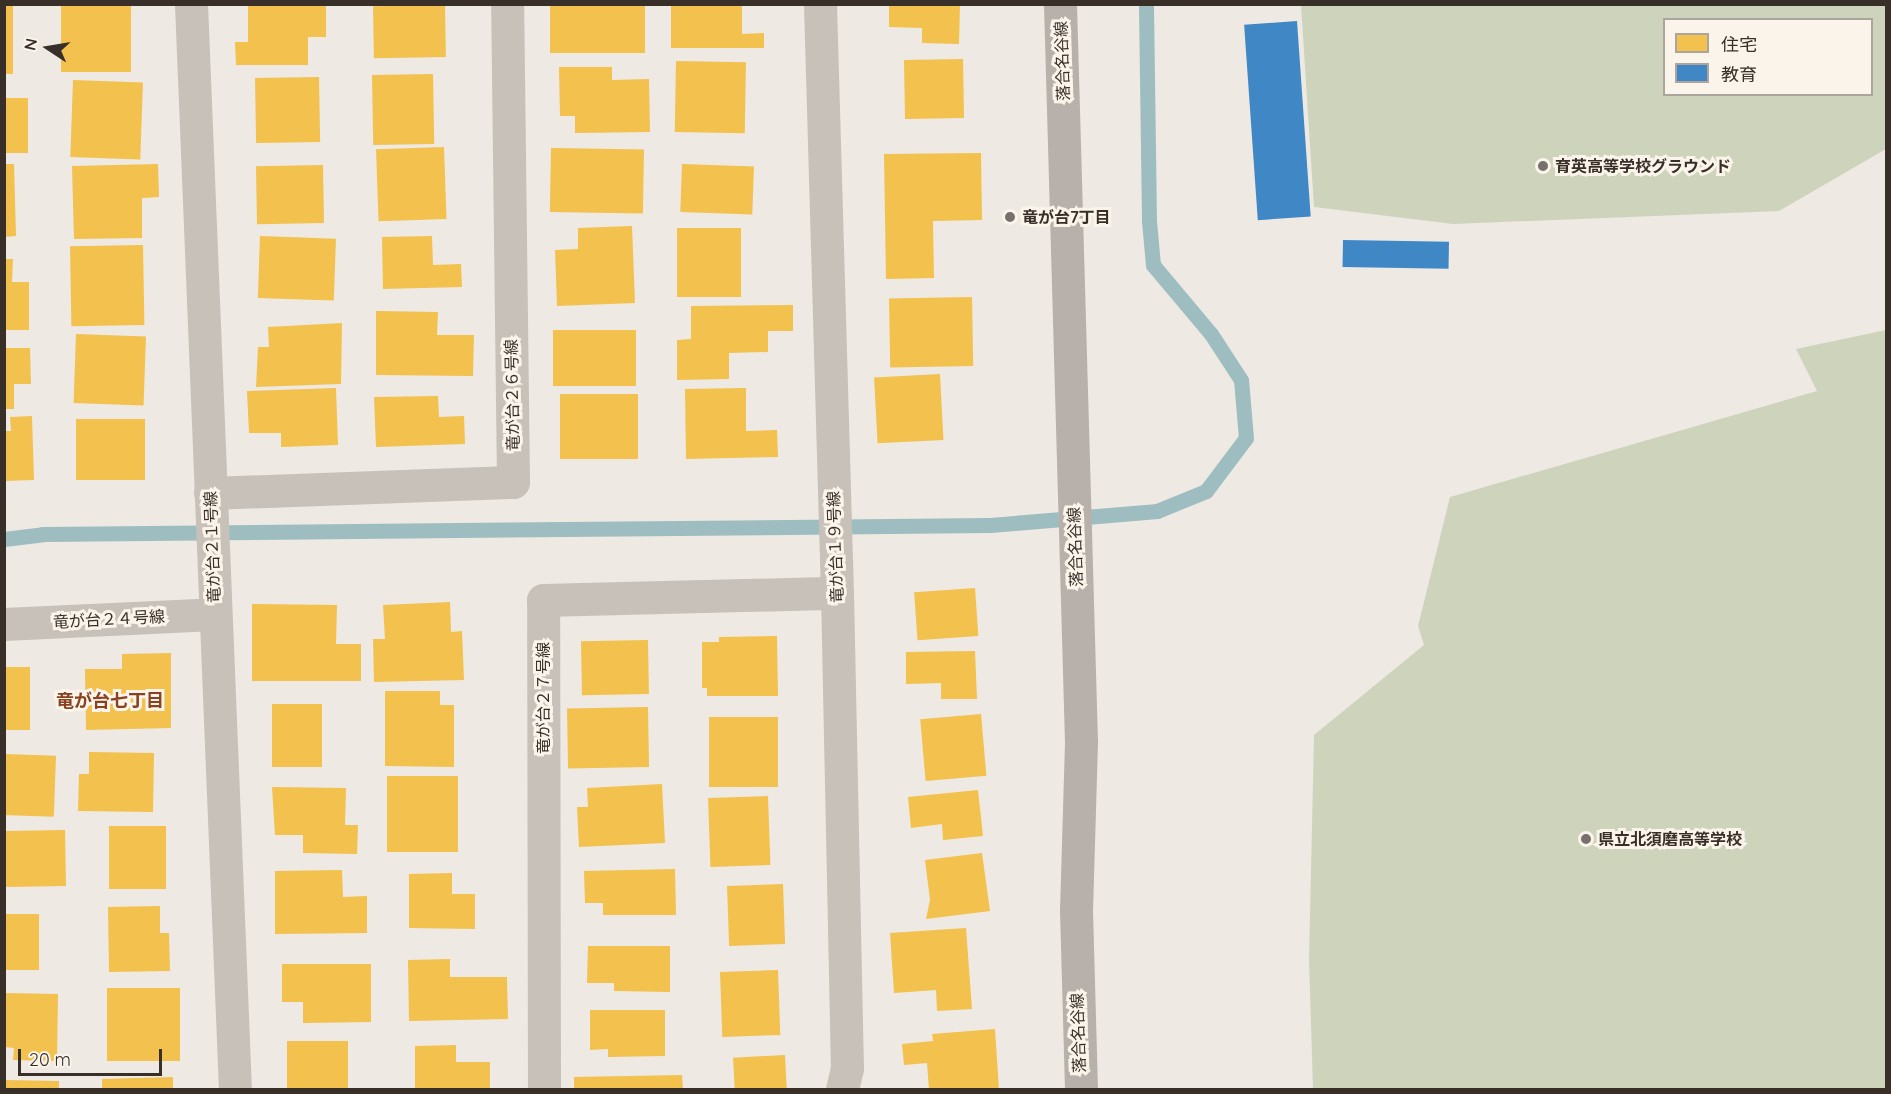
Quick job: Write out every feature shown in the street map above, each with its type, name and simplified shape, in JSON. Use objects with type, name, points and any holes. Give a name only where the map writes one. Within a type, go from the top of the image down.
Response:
[{"type":"street","name":"竜が台２１号線","points":[[191,4],[216,580],[214,614],[234,1089]]},
{"type":"street","name":"竜が台２６号線","points":[[212,506],[513,482],[507,4]]},
{"type":"street","name":"竜が台１９号線","points":[[820,4],[837,593],[846,1068],[842,1089]]},
{"type":"street","name":"落合名谷線","points":[[1060,4],[1081,742],[1076,910],[1081,1089]]},
{"type":"street","name":"竜が台２７号線","points":[[544,1089],[543,600],[837,593]]},
{"type":"street","name":"竜が台２４号線","points":[[4,624],[214,614]]},
{"type":"green space","points":[[1301,5],[1886,5],[1886,149],[1779,211],[1453,224],[1314,207]]},
{"type":"green space","name":"県立北須磨高等学校","points":[[1886,330],[1886,1089],[1313,1089],[1309,960],[1314,735],[1424,645],[1418,626],[1450,497],[1817,391],[1796,349]]},
{"type":"building: 住宅","points":[[4,4],[13,4],[13,74],[4,74]]},
{"type":"building: 住宅","points":[[61,4],[131,4],[131,72],[61,72]]},
{"type":"building: 住宅","points":[[248,4],[326,4],[326,37],[308,37],[308,65],[236,65],[235,42],[248,42]]},
{"type":"building: 住宅","points":[[550,4],[645,4],[645,53],[550,53]]},
{"type":"building: 住宅","points":[[671,4],[742,4],[742,34],[764,33],[764,48],[671,48]]},
{"type":"building: 住宅","points":[[889,4],[960,4],[959,44],[922,43],[922,28],[889,27]]},
{"type":"building: 住宅","points":[[445,5],[446,57],[374,58],[373,6]]},
{"type":"building: 住宅","points":[[963,59],[964,118],[905,119],[904,60]]},
{"type":"building: 住宅","points":[[676,61],[746,62],[745,133],[675,132]]},
{"type":"building: 住宅","points":[[559,67],[612,67],[612,80],[649,79],[650,132],[575,133],[575,116],[560,116]]},
{"type":"building: 住宅","points":[[433,74],[434,144],[373,145],[372,75]]},
{"type":"building: 住宅","points":[[319,77],[320,142],[256,143],[255,78]]},
{"type":"building: 住宅","points":[[73,80],[143,82],[140,159],[70,157]]},
{"type":"building: 住宅","points":[[4,98],[28,98],[28,153],[4,153]]},
{"type":"building: 住宅","points":[[444,147],[447,219],[379,221],[376,149]]},
{"type":"building: 住宅","points":[[551,148],[644,150],[643,214],[550,212]]},
{"type":"building: 住宅","points":[[981,153],[982,220],[933,221],[934,278],[886,279],[884,154]]},
{"type":"building: 住宅","points":[[4,164],[14,164],[16,236],[4,237]]},
{"type":"building: 住宅","points":[[158,164],[159,197],[142,198],[142,238],[74,239],[72,166]]},
{"type":"building: 住宅","points":[[682,164],[754,167],[752,214],[680,212]]},
{"type":"building: 住宅","points":[[323,165],[324,223],[257,224],[256,166]]},
{"type":"building: 住宅","points":[[632,226],[635,303],[557,306],[555,250],[578,249],[578,228]]},
{"type":"building: 住宅","points":[[677,228],[741,228],[741,297],[677,297]]},
{"type":"building: 住宅","points":[[260,236],[336,239],[334,301],[258,298]]},
{"type":"building: 住宅","points":[[432,236],[433,265],[461,264],[462,287],[383,289],[382,237]]},
{"type":"building: 住宅","points":[[143,245],[144,325],[71,326],[70,246]]},
{"type":"building: 住宅","points":[[4,259],[13,259],[12,282],[29,282],[29,330],[4,330]]},
{"type":"building: 住宅","points":[[972,297],[973,366],[890,367],[889,298]]},
{"type":"building: 住宅","points":[[793,305],[793,331],[768,331],[768,352],[729,353],[729,379],[677,380],[677,340],[691,339],[691,306]]},
{"type":"building: 住宅","points":[[376,311],[438,312],[437,335],[474,335],[473,376],[376,375]]},
{"type":"building: 住宅","points":[[342,323],[341,384],[256,387],[258,347],[269,347],[268,327]]},
{"type":"building: 住宅","points":[[553,330],[636,330],[636,386],[553,386]]},
{"type":"building: 住宅","points":[[76,334],[146,336],[144,405],[74,403]]},
{"type":"building: 住宅","points":[[4,348],[30,348],[31,384],[14,384],[14,409],[4,409]]},
{"type":"building: 住宅","points":[[940,374],[943,440],[878,443],[874,377]]},
{"type":"building: 住宅","points":[[336,388],[338,445],[281,447],[281,433],[249,433],[247,391]]},
{"type":"building: 住宅","points":[[746,388],[746,431],[777,430],[778,457],[686,459],[685,389]]},
{"type":"building: 住宅","points":[[560,394],[638,394],[638,459],[560,459]]},
{"type":"building: 住宅","points":[[438,396],[439,417],[464,416],[465,444],[376,447],[374,397]]},
{"type":"building: 住宅","points":[[32,416],[34,480],[4,481],[4,431],[11,431],[10,417]]},
{"type":"building: 住宅","points":[[76,419],[145,419],[145,480],[76,480]]},
{"type":"building: 住宅","points":[[975,588],[978,636],[917,640],[914,592]]},
{"type":"building: 住宅","points":[[450,602],[451,632],[462,631],[464,680],[374,682],[373,639],[385,639],[383,605]]},
{"type":"building: 住宅","points":[[252,604],[337,605],[336,644],[361,644],[361,681],[252,681]]},
{"type":"building: 住宅","points":[[777,636],[778,696],[707,696],[707,688],[702,688],[702,642],[719,642],[719,637]]},
{"type":"building: 住宅","points":[[648,640],[649,694],[582,695],[581,641]]},
{"type":"building: 住宅","points":[[975,651],[977,699],[941,699],[941,683],[906,684],[906,652]]},
{"type":"building: 住宅","points":[[171,653],[171,728],[86,730],[85,669],[122,669],[122,654]]},
{"type":"building: 住宅","points":[[4,667],[30,667],[30,730],[4,730]]},
{"type":"building: 住宅","points":[[385,691],[440,691],[440,705],[454,705],[454,767],[385,766]]},
{"type":"building: 住宅","points":[[272,704],[322,704],[322,767],[272,767]]},
{"type":"building: 住宅","points":[[648,707],[649,767],[568,768],[567,708]]},
{"type":"building: 住宅","points":[[981,714],[986,776],[926,781],[920,719]]},
{"type":"building: 住宅","points":[[709,717],[778,717],[778,787],[709,787]]},
{"type":"building: 住宅","points":[[89,752],[154,753],[153,812],[78,811],[79,774],[89,774]]},
{"type":"building: 住宅","points":[[4,754],[56,756],[54,817],[4,815]]},
{"type":"building: 住宅","points":[[387,776],[458,776],[458,852],[387,852]]},
{"type":"building: 住宅","points":[[662,784],[665,843],[579,847],[577,807],[588,807],[587,788]]},
{"type":"building: 住宅","points":[[272,787],[346,788],[345,825],[358,825],[357,854],[303,853],[303,835],[275,835]]},
{"type":"building: 住宅","points":[[978,790],[983,836],[943,840],[942,824],[911,828],[908,797]]},
{"type":"building: 住宅","points":[[768,796],[770,865],[710,867],[708,798]]},
{"type":"building: 住宅","points":[[109,826],[166,826],[166,889],[109,889]]},
{"type":"building: 住宅","points":[[65,830],[66,886],[5,887],[4,831]]},
{"type":"building: 住宅","points":[[982,853],[990,911],[926,919],[930,900],[925,860]]},
{"type":"building: 住宅","points":[[675,869],[676,915],[603,915],[603,903],[585,903],[584,871]]},
{"type":"building: 住宅","points":[[342,870],[343,897],[367,896],[367,933],[275,934],[275,871]]},
{"type":"building: 住宅","points":[[452,873],[452,894],[475,894],[475,929],[409,928],[409,874]]},
{"type":"building: 住宅","points":[[783,884],[785,944],[729,946],[727,886]]},
{"type":"building: 住宅","points":[[160,906],[160,933],[169,933],[170,971],[109,972],[108,907]]},
{"type":"building: 住宅","points":[[4,914],[39,914],[39,970],[4,970]]},
{"type":"building: 住宅","points":[[966,928],[972,1009],[937,1011],[936,990],[894,993],[890,933]]},
{"type":"building: 住宅","points":[[588,946],[670,946],[670,992],[614,991],[614,983],[587,983]]},
{"type":"building: 住宅","points":[[450,959],[450,977],[507,977],[508,1019],[409,1021],[408,960]]},
{"type":"building: 住宅","points":[[282,964],[371,964],[371,1022],[303,1023],[303,1002],[282,1002]]},
{"type":"building: 住宅","points":[[778,970],[780,1035],[722,1037],[720,972]]},
{"type":"building: 住宅","points":[[107,988],[180,988],[180,1061],[107,1061]]},
{"type":"building: 住宅","points":[[4,993],[58,994],[57,1061],[13,1060],[14,1048],[4,1047]]},
{"type":"building: 住宅","points":[[590,1010],[665,1010],[665,1056],[608,1057],[608,1049],[590,1050]]},
{"type":"building: 住宅","points":[[995,1029],[999,1090],[929,1090],[927,1063],[904,1065],[902,1044],[933,1041],[932,1034]]},
{"type":"building: 住宅","points":[[287,1041],[348,1041],[348,1090],[287,1090]]},
{"type":"building: 住宅","points":[[456,1045],[456,1062],[490,1062],[490,1090],[415,1090],[415,1046]]},
{"type":"building: 住宅","points":[[785,1055],[787,1090],[735,1090],[733,1058]]},
{"type":"building: 住宅","points":[[682,1075],[683,1090],[574,1090],[574,1077]]},
{"type":"building: 住宅","points":[[173,1077],[173,1090],[102,1090],[102,1079]]},
{"type":"building: 住宅","points":[[4,1080],[59,1081],[59,1090],[4,1090]]},
{"type":"building: 教育","points":[[1297,21],[1311,217],[1258,220],[1244,25]]},
{"type":"building: 教育","points":[[1343,240],[1449,242],[1449,269],[1343,267]]},
{"type":"waterway","points":[[4,539],[43,534],[990,525],[1157,511],[1206,491],[1246,438],[1241,380],[1211,334],[1153,265],[1149,221],[1146,4]]},
{"type":"place","name":"育英高等学校グラウンド","points":[[1543,166]]},
{"type":"place","name":"竜が台7丁目","points":[[1010,217]]},
{"type":"place","name":"県立北須磨高等学校","points":[[1586,839]]},
{"type":"district","name":"竜が台七丁目","points":[[110,701]]}]
